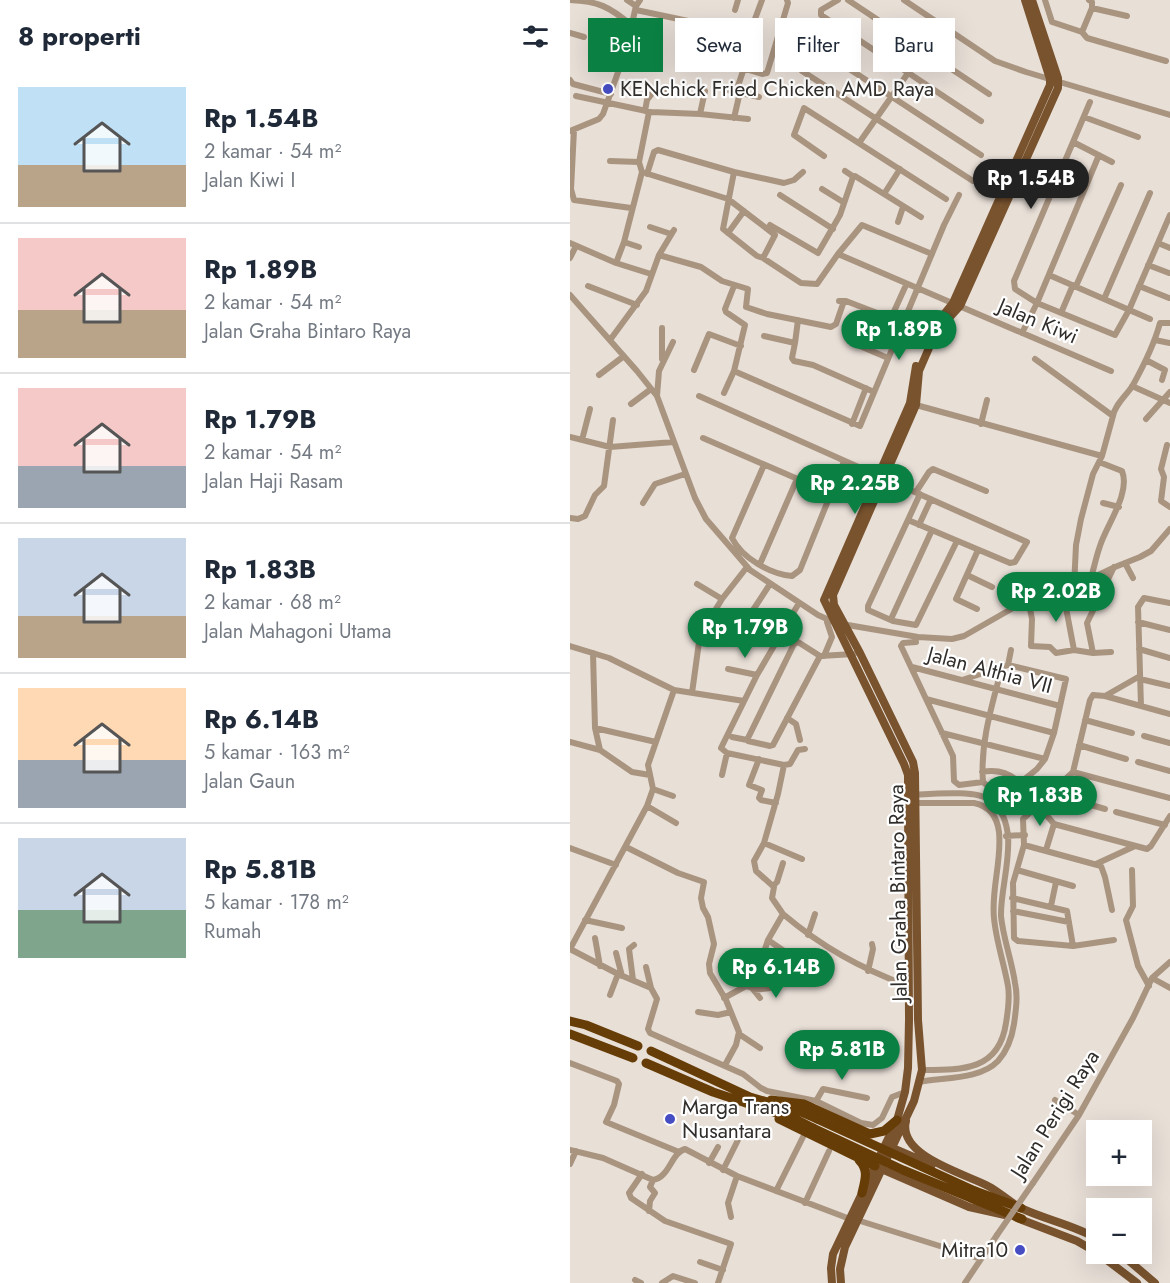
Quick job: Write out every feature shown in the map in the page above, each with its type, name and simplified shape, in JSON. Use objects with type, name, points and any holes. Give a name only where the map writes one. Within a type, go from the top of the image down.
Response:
[{"type":"highway","points":[[570,1021],[638,1046]]},
{"type":"highway","points":[[570,1034],[633,1058]]},
{"type":"highway","points":[[651,1052],[878,1167]]},
{"type":"highway","points":[[646,1063],[713,1092],[749,1100],[815,1124],[1022,1219]]},
{"type":"highway","points":[[749,1100],[804,1104],[870,1134],[884,1131],[897,1120]]},
{"type":"highway","points":[[856,1157],[864,1165],[866,1171],[862,1193]]},
{"type":"highway","points":[[973,1195],[1021,1208]]},
{"type":"main road","points":[[1025,0],[1055,80]]},
{"type":"main road","points":[[1032,0],[1055,80]]},
{"type":"main road","name":"Jalan Graha Bintaro Raya","points":[[888,1146],[908,1114],[922,1070],[918,1020],[912,799],[904,764],[856,654],[824,600],[916,405],[919,372],[932,342],[956,304],[1058,88],[1055,80]]},
{"type":"main road","name":"Jalan Graha Bintaro Raya","points":[[882,478],[910,403],[914,371],[922,351],[936,322],[956,304]]},
{"type":"main road","name":"Jalan Graha Bintaro Raya","points":[[878,1167],[897,1120],[905,1092],[908,1068],[912,799]]},
{"type":"main road","points":[[908,1114],[905,1126],[912,1143],[921,1152],[955,1172]]},
{"type":"main road","points":[[888,1146],[989,1186],[1021,1208],[1086,1233]]},
{"type":"main road","points":[[853,1220],[862,1193],[878,1167]]},
{"type":"main road","points":[[878,1167],[969,1207],[1022,1219],[1086,1246]]},
{"type":"main road","points":[[832,1283],[838,1243],[853,1220],[878,1167]]},
{"type":"main road","points":[[836,1262],[841,1283]]},
{"type":"main road","points":[[1112,1264],[1137,1283]]},
{"type":"main road","points":[[1133,1264],[1155,1283]]},
{"type":"street","points":[[627,0],[680,18]]},
{"type":"street","points":[[735,10],[738,0]]},
{"type":"street","points":[[755,18],[762,0]]},
{"type":"street","points":[[759,72],[767,74],[787,0]]},
{"type":"street","points":[[838,0],[821,10],[821,15],[981,121]]},
{"type":"street","points":[[848,0],[875,18]]},
{"type":"street","points":[[905,0],[930,18]]},
{"type":"street","points":[[1045,0],[1052,22],[1082,32],[1090,40],[1166,61]]},
{"type":"street","points":[[1082,32],[1092,8],[1092,2],[1089,0]]},
{"type":"street","points":[[570,1],[595,2],[623,18]]},
{"type":"street","points":[[1092,8],[1127,16]]},
{"type":"street","points":[[570,33],[584,37]]},
{"type":"street","points":[[955,35],[995,61],[1170,116]]},
{"type":"street","points":[[618,72],[599,119],[572,130],[572,203],[631,208]]},
{"type":"street","points":[[734,118],[743,72]]},
{"type":"street","points":[[804,72],[973,181]]},
{"type":"street","points":[[854,72],[981,155]]},
{"type":"street","points":[[955,72],[989,94]]},
{"type":"street","points":[[860,143],[908,74]]},
{"type":"street","points":[[570,81],[573,84],[611,94]]},
{"type":"street","points":[[724,89],[759,97]]},
{"type":"street","points":[[666,93],[654,91],[647,100],[639,162],[644,173],[728,200],[744,211],[775,235],[763,258]]},
{"type":"street","points":[[700,114],[705,91]]},
{"type":"street","points":[[576,96],[647,111],[748,119]]},
{"type":"street","points":[[1090,102],[1014,281],[1015,289],[1037,303],[1115,335],[1129,310],[1170,215]]},
{"type":"street","points":[[824,156],[794,135],[803,110],[806,108],[946,199]]},
{"type":"street","points":[[1084,117],[1138,137]]},
{"type":"street","points":[[1073,142],[1112,162]]},
{"type":"street","points":[[615,263],[624,242],[631,208],[644,173],[654,153],[658,150],[734,172],[784,183],[791,182],[803,172]]},
{"type":"street","points":[[1022,333],[1037,303],[1099,155]]},
{"type":"street","points":[[610,161],[639,162]]},
{"type":"street","points":[[884,194],[900,169]]},
{"type":"street","points":[[845,171],[921,218]]},
{"type":"street","points":[[734,172],[723,229],[757,256],[801,283],[817,284],[862,225],[932,254]]},
{"type":"street","points":[[770,225],[818,253],[833,229],[854,177]]},
{"type":"street","points":[[1061,314],[1121,185]]},
{"type":"street","points":[[822,189],[843,202]]},
{"type":"street","points":[[1104,299],[1150,193]]},
{"type":"street","points":[[780,195],[833,229]]},
{"type":"street","points":[[734,370],[861,426],[932,254],[959,195]]},
{"type":"street","points":[[898,222],[903,207]]},
{"type":"street","points":[[728,233],[744,211]]},
{"type":"street","points":[[610,340],[646,291],[659,255],[673,232],[650,226]]},
{"type":"street","points":[[624,242],[639,247]]},
{"type":"street","points":[[1158,243],[1170,248]]},
{"type":"street","points":[[570,258],[573,245],[615,263],[651,274]]},
{"type":"street","name":"Jalan Kiwi","points":[[838,254],[906,285],[1111,370]]},
{"type":"street","points":[[659,255],[701,267],[722,281],[748,289],[746,307],[767,314],[831,327],[836,324],[842,301],[903,323]]},
{"type":"street","points":[[1149,265],[1169,273]]},
{"type":"street","points":[[1049,275],[1150,319]]},
{"type":"street","points":[[891,318],[906,285]]},
{"type":"street","points":[[588,286],[637,305]]},
{"type":"street","points":[[724,393],[734,370],[745,325],[725,309],[734,286]]},
{"type":"street","points":[[1139,286],[1169,298]]},
{"type":"street","points":[[570,295],[657,396]]},
{"type":"street","points":[[798,320],[794,361],[813,365],[874,392]]},
{"type":"street","points":[[1074,587],[1078,536],[1093,474],[1100,459],[1113,412],[1132,386],[1146,360],[1161,322],[1170,323]]},
{"type":"street","points":[[662,328],[662,363],[657,396],[685,474],[706,519],[747,567],[818,615],[836,623],[894,634],[952,639],[974,632],[1013,608],[1043,600],[1114,567],[1140,558],[1150,551],[1170,529]]},
{"type":"street","points":[[694,370],[709,334],[741,346]]},
{"type":"street","points":[[764,336],[795,343]]},
{"type":"street","points":[[1155,340],[1170,343]]},
{"type":"street","points":[[662,363],[673,342]]},
{"type":"street","points":[[860,346],[888,358]]},
{"type":"street","points":[[599,375],[624,356]]},
{"type":"street","points":[[1035,359],[1113,416]]},
{"type":"street","points":[[1146,360],[1166,370],[1162,380]]},
{"type":"street","points":[[1132,386],[1170,403]]},
{"type":"street","points":[[852,423],[866,388]]},
{"type":"street","points":[[631,404],[651,389]]},
{"type":"street","points":[[1146,419],[1170,392]]},
{"type":"street","points":[[699,396],[1027,542],[1013,563],[908,520]]},
{"type":"street","points":[[981,423],[987,400]]},
{"type":"street","points":[[916,405],[1100,459],[1122,471],[1124,474],[1119,507],[1100,546],[1091,578]]},
{"type":"street","points":[[582,440],[590,409]]},
{"type":"street","points":[[570,518],[578,519],[585,516],[595,495],[604,486],[613,420]]},
{"type":"street","points":[[570,437],[610,447],[674,442]]},
{"type":"street","points":[[703,438],[830,493]]},
{"type":"street","points":[[1167,445],[1161,469],[1164,477],[1161,501],[1170,507]]},
{"type":"street","points":[[764,465],[732,535],[735,545],[748,558],[789,576],[800,570],[844,461]]},
{"type":"street","points":[[957,541],[918,623],[914,625],[868,610],[929,472],[933,469],[986,491]]},
{"type":"street","points":[[643,503],[656,483],[685,474]]},
{"type":"street","points":[[760,564],[797,479]]},
{"type":"street","points":[[919,525],[931,499]]},
{"type":"street","points":[[1103,503],[1119,507]]},
{"type":"street","points":[[891,619],[932,530]]},
{"type":"street","points":[[977,609],[958,602],[956,599],[978,550]]},
{"type":"street","points":[[1125,563],[1133,578]]},
{"type":"street","points":[[692,693],[700,635],[722,600],[747,567]]},
{"type":"street","points":[[1093,653],[1088,623],[1114,567]]},
{"type":"street","points":[[967,576],[992,587]]},
{"type":"street","points":[[697,584],[722,600]]},
{"type":"street","points":[[720,629],[736,636],[770,584]]},
{"type":"street","points":[[1004,584],[1013,608]]},
{"type":"street","points":[[1043,585],[1043,600]]},
{"type":"street","points":[[1063,592],[1074,650]]},
{"type":"street","points":[[1141,706],[1138,608],[1144,598],[1170,603]]},
{"type":"street","points":[[799,603],[757,675],[721,748],[728,753],[783,765],[790,764],[798,750],[805,749]]},
{"type":"street","points":[[1029,604],[1032,619],[1032,646],[1050,647],[1056,653],[1074,650],[1093,653],[1111,652]]},
{"type":"street","points":[[1138,622],[1170,630]]},
{"type":"street","points":[[732,737],[772,746],[832,637],[836,623]]},
{"type":"street","points":[[747,740],[794,644],[798,642],[822,656],[856,654]]},
{"type":"street","points":[[916,642],[903,643],[901,646],[954,761],[956,784],[983,782]]},
{"type":"street","points":[[570,646],[609,658],[674,690],[744,701]]},
{"type":"street","points":[[1139,649],[1170,657]]},
{"type":"street","points":[[962,680],[1005,666],[1066,679],[1054,733],[1045,759],[1036,770],[1007,794],[997,794],[983,782],[982,772],[989,716],[996,689],[1005,666],[1011,650]]},
{"type":"street","points":[[593,653],[595,728],[600,750]]},
{"type":"street","name":"Jalan Althia VII","points":[[912,667],[1060,706]]},
{"type":"street","points":[[728,669],[757,675]]},
{"type":"street","points":[[1105,696],[1140,677],[1170,686]]},
{"type":"street","points":[[651,988],[600,966],[570,949],[647,806],[653,789],[648,765],[674,690]]},
{"type":"street","points":[[1114,940],[1073,946],[1015,940],[1012,911],[1013,882],[1024,845],[1023,819],[1072,772],[1091,697],[1097,694],[1170,714]]},
{"type":"street","points":[[926,699],[1054,733]]},
{"type":"street","points":[[787,718],[796,724],[800,740]]},
{"type":"street","points":[[1085,720],[1132,733]]},
{"type":"street","points":[[595,728],[656,742]]},
{"type":"street","points":[[942,733],[1045,759]]},
{"type":"street","points":[[947,744],[952,735]]},
{"type":"street","points":[[1144,736],[1170,743]]},
{"type":"street","points":[[570,742],[600,750],[633,772],[650,775]]},
{"type":"street","points":[[1079,745],[1126,759]]},
{"type":"street","points":[[722,775],[728,753]]},
{"type":"street","points":[[759,759],[749,785],[762,790],[759,798],[761,800],[776,803]]},
{"type":"street","points":[[1138,762],[1170,771]]},
{"type":"street","points":[[773,886],[756,871],[754,866],[756,856],[764,843],[776,803],[783,765]]},
{"type":"street","points":[[982,772],[1004,772],[1020,783]]},
{"type":"street","points":[[1072,772],[1170,798]]},
{"type":"street","points":[[653,789],[673,796]]},
{"type":"street","points":[[1049,793],[1105,809]]},
{"type":"street","points":[[912,799],[971,794],[990,800],[1000,810],[1007,836],[1008,861],[1001,913],[1017,993],[1011,1036],[1005,1051],[996,1063],[976,1073],[920,1082]]},
{"type":"street","points":[[985,807],[997,794]]},
{"type":"street","points":[[912,799],[963,802],[985,807],[994,815],[999,837],[994,914],[1009,993],[1004,1035],[989,1058],[979,1064],[966,1067],[922,1070]]},
{"type":"street","points":[[1037,804],[1054,824],[1147,849],[1170,816]]},
{"type":"street","points":[[647,806],[676,823]]},
{"type":"street","points":[[1116,812],[1165,825]]},
{"type":"street","points":[[1046,850],[1054,824]]},
{"type":"street","points":[[999,837],[1025,835]]},
{"type":"street","points":[[764,843],[802,859]]},
{"type":"street","points":[[1024,845],[1096,864],[1103,869],[1112,910]]},
{"type":"street","points":[[1096,864],[1135,846]]},
{"type":"street","points":[[626,847],[678,873],[704,882],[701,898],[714,944],[709,964],[710,973],[731,1012],[739,1034],[725,1065]]},
{"type":"street","points":[[570,848],[616,865]]},
{"type":"street","points":[[783,863],[777,882],[773,886],[772,898],[783,914],[808,935],[838,955],[908,986]]},
{"type":"street","points":[[1017,870],[1073,886]]},
{"type":"street","points":[[1132,870],[1133,906],[1126,920],[1138,966],[1149,986]]},
{"type":"street","points":[[1051,906],[1056,882]]},
{"type":"street","points":[[1012,898],[1068,912],[1073,946]]},
{"type":"street","points":[[1012,911],[1069,922]]},
{"type":"street","points":[[753,989],[768,940],[783,914]]},
{"type":"street","points":[[808,935],[815,914]]},
{"type":"street","points":[[585,920],[622,928]]},
{"type":"street","points":[[595,938],[600,966]]},
{"type":"street","points":[[768,940],[800,962]]},
{"type":"street","points":[[868,970],[872,944]]},
{"type":"street","points":[[633,980],[629,949],[634,945]]},
{"type":"street","points":[[610,994],[620,975],[616,953]]},
{"type":"street","name":"Jalan Perigi Raya","points":[[965,1283],[1079,1115],[1133,1018],[1152,978],[1170,962]]},
{"type":"street","points":[[646,968],[651,988],[657,999],[649,1032],[743,1074],[760,1088],[816,1101],[861,1123],[873,1125],[882,1118],[892,1097],[905,1092]]},
{"type":"street","points":[[724,998],[746,986],[753,989],[771,988],[780,977]]},
{"type":"street","points":[[1152,978],[1170,988]]},
{"type":"street","points":[[753,989],[760,998]]},
{"type":"street","points":[[698,1012],[718,1015],[731,1012]]},
{"type":"street","points":[[739,1034],[760,1048]]},
{"type":"street","points":[[989,1058],[996,1063]]},
{"type":"street","points":[[570,1063],[617,1081],[619,1084],[614,1105],[606,1122],[679,1152]]},
{"type":"street","points":[[816,1101],[823,1089],[867,1098]]},
{"type":"street","points":[[1055,1100],[1079,1115]]},
{"type":"street","points":[[776,1191],[803,1137]]},
{"type":"street","points":[[723,1170],[739,1138]]},
{"type":"street","points":[[709,1163],[718,1147]]},
{"type":"street","points":[[570,1164],[573,1150],[603,1158],[653,1180],[662,1177],[679,1152],[686,1149],[723,1170],[805,1203],[981,1259]]},
{"type":"street","points":[[805,1203],[829,1151]]},
{"type":"street","points":[[642,1174],[631,1189],[629,1196],[673,1224],[729,1242],[731,1247],[718,1283]]},
{"type":"street","points":[[731,1217],[728,1203],[737,1176]]},
{"type":"street","points":[[650,1211],[650,1201],[655,1193],[650,1187],[653,1180]]},
{"type":"street","points":[[700,1262],[723,1270]]},
{"type":"street","points":[[662,1283],[673,1276],[695,1283]]},
{"type":"place","name":"KENchick Fried Chicken AMD Raya","points":[[608,89]]},
{"type":"place","name":"Marga Trans Nusantara","points":[[670,1119]]},
{"type":"place","name":"Mitra10","points":[[1020,1250]]}]
